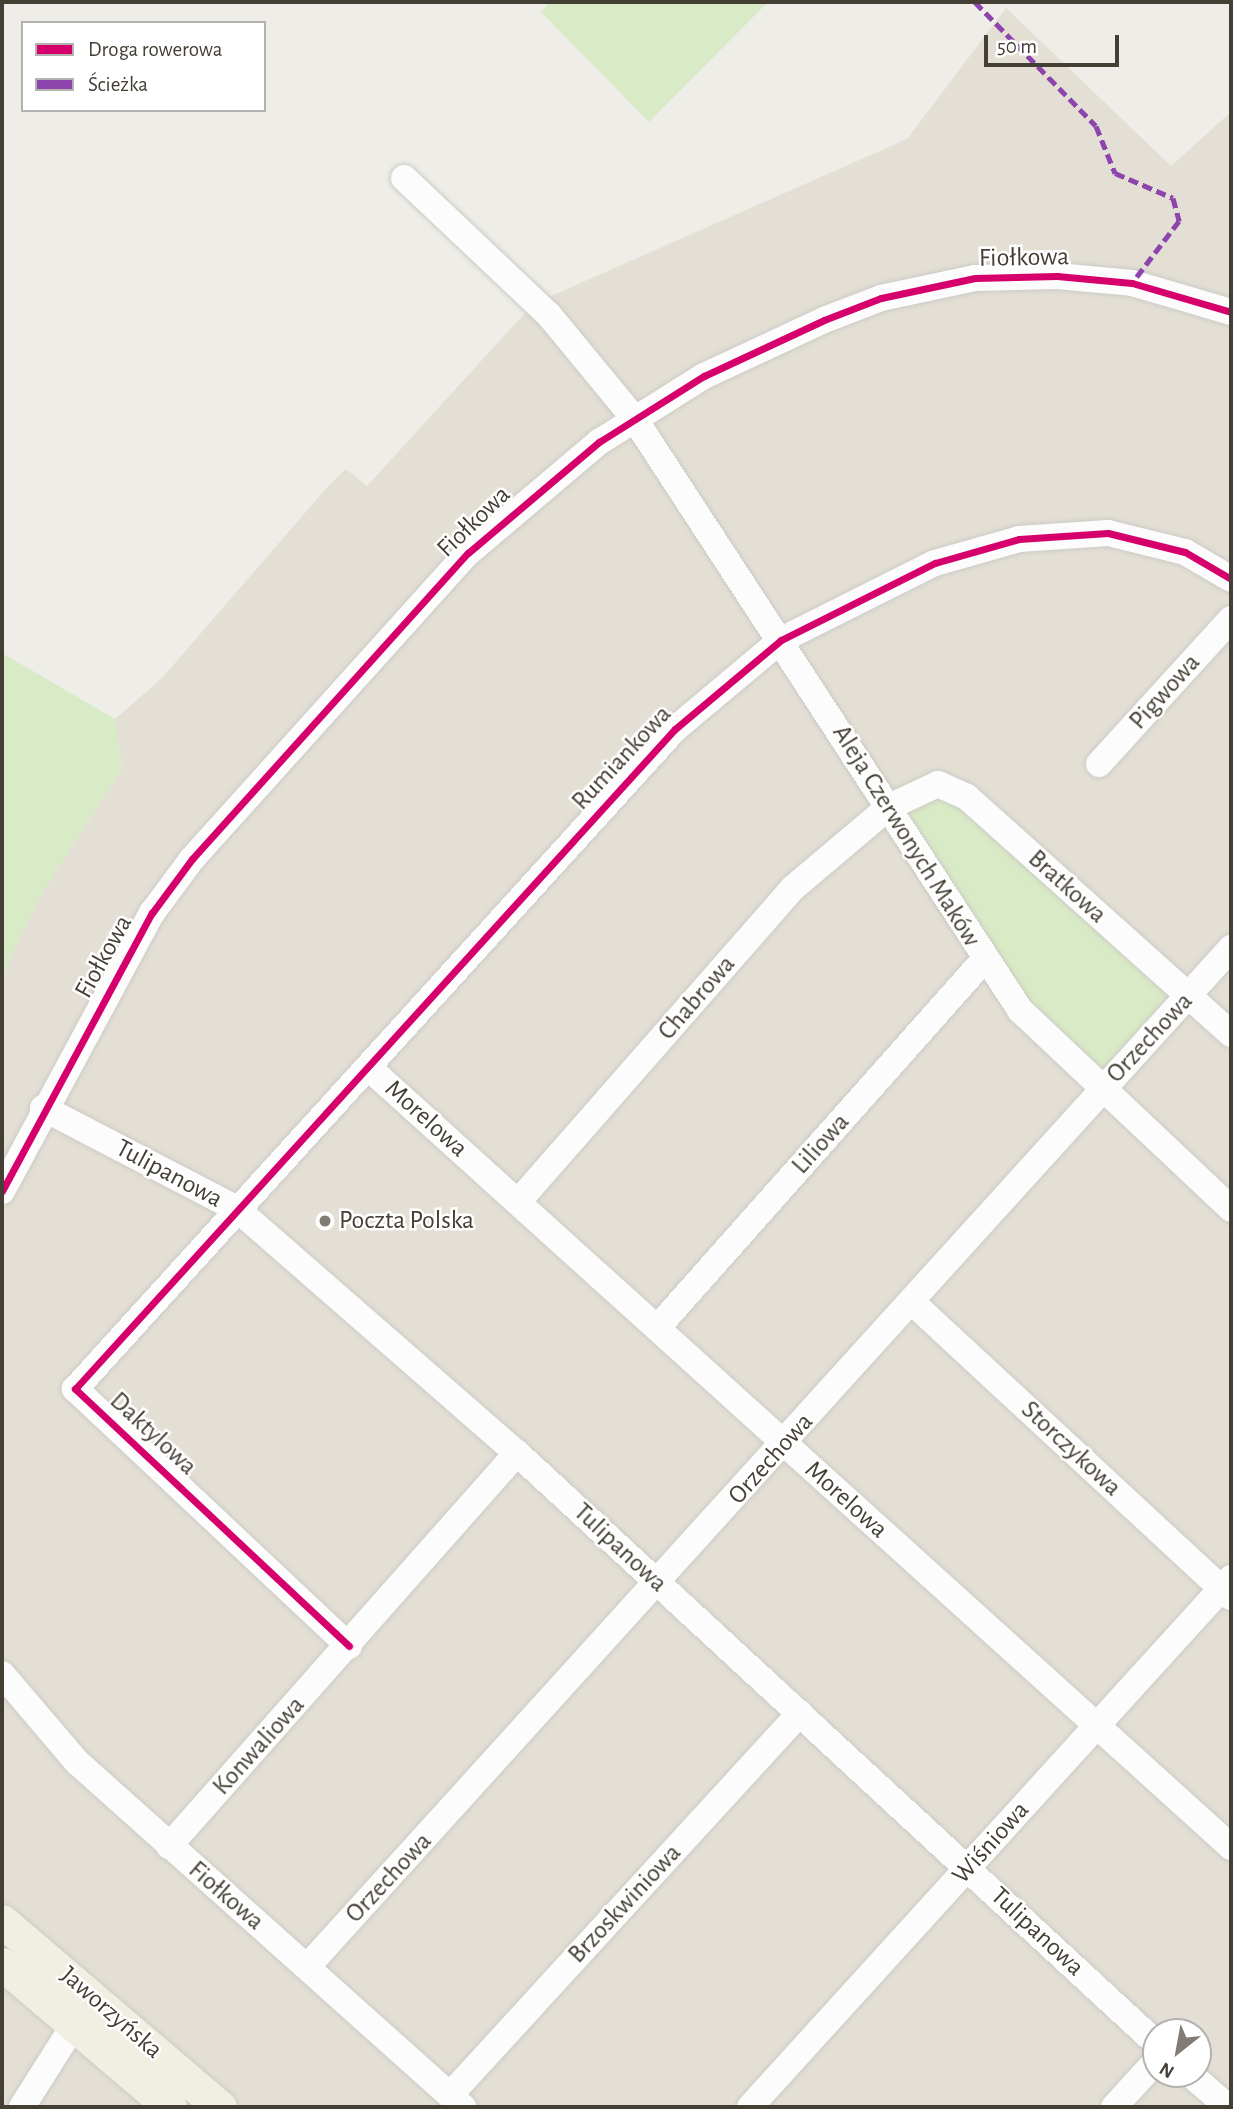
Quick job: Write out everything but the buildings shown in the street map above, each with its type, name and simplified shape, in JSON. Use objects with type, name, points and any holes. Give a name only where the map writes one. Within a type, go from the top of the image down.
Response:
[{"type":"main road","name":"Jaworzyńska","points":[[2,1921],[220,2107]]},
{"type":"main road","name":"Jaworzyńska","points":[[2,1964],[170,2107]]},
{"type":"street","name":"Aleja Czerwonych Maków","points":[[404,178],[549,315],[634,418],[889,807],[984,960],[1045,1039],[1231,1209]]},
{"type":"street","name":"Fiołkowa","points":[[2,1191],[43,1108],[152,913],[192,859],[468,553],[551,478],[634,418],[704,376],[824,320],[881,299],[975,278],[1057,276],[1132,283],[1231,312]]},
{"type":"street","name":"Rumiankowa","points":[[237,1209],[369,1068],[675,729],[781,640],[935,563],[1019,539],[1108,533],[1185,552],[1231,579]]},
{"type":"street","name":"Pigwowa","points":[[1099,764],[1231,619]]},
{"type":"street","name":"Bratkowa","points":[[889,807],[922,788],[953,787],[1231,1034]]},
{"type":"street","name":"Chabrowa","points":[[518,1202],[793,888],[889,807]]},
{"type":"street","name":"Orzechowa","points":[[307,1967],[659,1584],[1231,948]]},
{"type":"street","name":"Liliowa","points":[[658,1327],[984,960]]},
{"type":"street","name":"Morelowa","points":[[369,1068],[1231,1847]]},
{"type":"street","name":"Tulipanowa","points":[[43,1108],[237,1209],[517,1453],[1142,2030]]},
{"type":"street","name":"Daktylowa","points":[[237,1209],[75,1389],[349,1646]]},
{"type":"street","name":"Storczykowa","points":[[912,1302],[1228,1588]]},
{"type":"street","name":"Konwaliowa","points":[[169,1846],[349,1646],[517,1453]]},
{"type":"street","name":"Wiśniowa","points":[[750,2107],[1228,1588]]},
{"type":"street","name":"Fiołkowa","points":[[2,1674],[48,1734],[169,1846],[457,2101]]},
{"type":"street","name":"Brzoskwiniowa","points":[[457,2101],[800,1713]]},
{"type":"street","points":[[22,2107],[76,2026],[86,1990]]},
{"type":"street","points":[[1114,2107],[1142,2076]]},
{"type":"street","points":[[1207,2088],[1228,2107]]},
{"type":"shaded area","points":[[1006,8],[1171,166],[1231,112],[1231,2107],[2,2107],[2,976],[40,896],[122,769],[115,719],[162,678],[330,484],[346,469],[367,486],[533,304],[907,139]]},
{"type":"green space","points":[[550,2],[768,2],[649,122],[541,12]]},
{"type":"green space","points":[[2,653],[115,719],[122,769],[40,896],[2,976]]},
{"type":"green space","points":[[938,786],[1188,996],[1101,1090],[1046,1038],[891,808]]},
{"type":"marked path","points":[[975,2],[1096,126],[1115,173],[1173,198],[1179,221],[1132,283]]},
{"type":"cycle path","points":[[2,1191],[152,913],[192,859],[468,553],[599,442],[704,376],[824,320],[881,298],[975,278],[1057,276],[1132,283],[1231,312]]},
{"type":"cycle path","points":[[349,1646],[75,1389],[675,729],[781,640],[935,563],[1019,539],[1108,533],[1185,552],[1231,579]]},
{"type":"place","name":"Poczta Polska","points":[[325,1221]]}]
